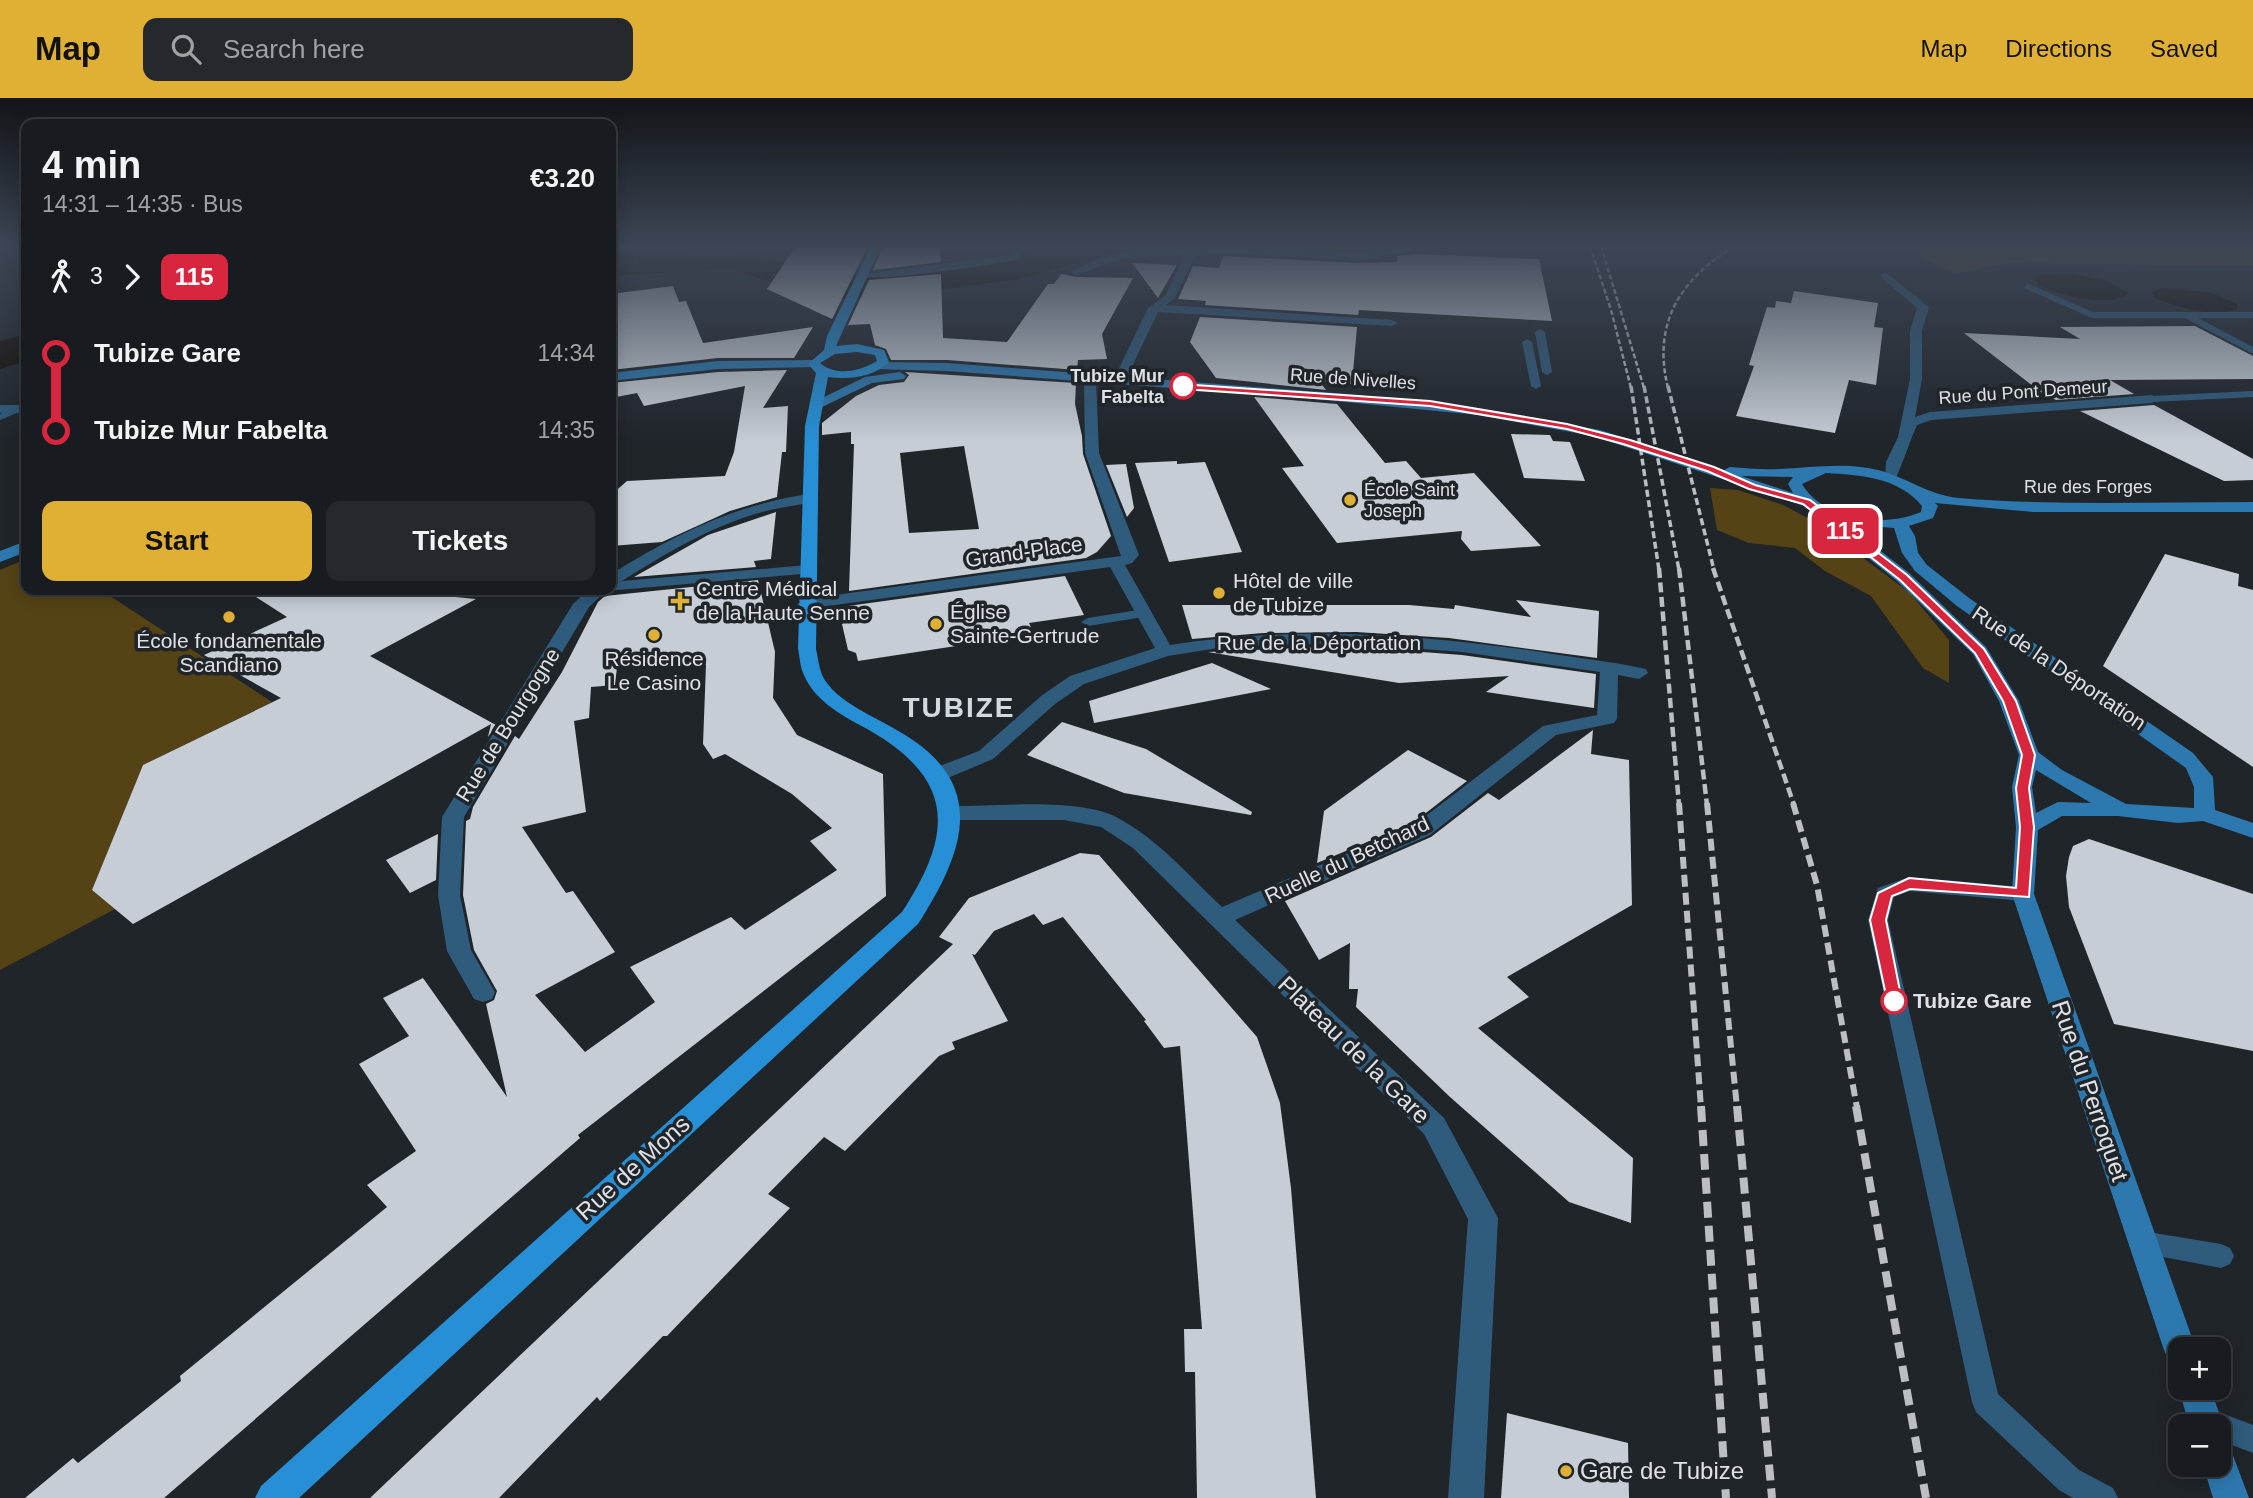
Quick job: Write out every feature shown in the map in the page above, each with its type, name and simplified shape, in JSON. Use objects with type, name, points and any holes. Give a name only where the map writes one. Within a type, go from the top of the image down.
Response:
[{"type":"main road","points":[[846,311],[822,360],[818,401],[812,426],[807,649],[814,677],[840,705],[910,747],[936,775],[946,792],[952,813]]},
{"type":"main road","points":[[843,320],[858,348],[879,360]]},
{"type":"main road","points":[[616,376],[718,365],[822,360],[858,348]]},
{"type":"main road","points":[[822,360],[849,374]]},
{"type":"main road","points":[[818,401],[849,374],[879,360]]},
{"type":"main road","name":"Rue de Nivelles","points":[[879,360],[1090,379],[1430,403],[1567,426],[1710,469],[1752,487],[1811,504],[1856,521],[1900,525]]},
{"type":"main road","points":[[818,401],[869,380],[933,374],[966,375],[985,370]]},
{"type":"main road","name":"Rue de Nivelles","points":[[1710,469],[1775,474],[1847,469],[1890,477]]},
{"type":"main road","points":[[1809,472],[1799,477],[1795,484],[1797,493],[1811,504]]},
{"type":"main road","name":"Rue des Forges","points":[[1890,477],[1924,496],[1955,502],[2033,507],[2253,507]]},
{"type":"main road","points":[[1900,525],[1918,522],[1928,515],[1930,506],[1924,496]]},
{"type":"main road","name":"Rue de la Déportation","points":[[1811,504],[1903,578],[1980,652],[2009,701],[2028,755]]},
{"type":"main road","name":"Rue de la Déportation","points":[[1900,525],[1907,536],[1910,553],[1931,576],[1963,602],[2196,765],[2207,783],[2204,814]]},
{"type":"main road","points":[[0,557],[21,548]]},
{"type":"main road","points":[[2028,755],[2082,792],[2121,810]]},
{"type":"main road","name":"Rue du Perroquet","points":[[2028,755],[2022,788],[2027,827],[2023,894],[2175,1337]]},
{"type":"main road","points":[[2027,827],[2058,809],[2121,810],[2168,816],[2204,814],[2253,831]]},
{"type":"main road","name":"Rue de Mons","points":[[274,1498],[910,918],[937,878],[948,843],[952,813]]},
{"type":"main road","points":[[2224,1477],[2231,1498]]},
{"type":"street","points":[[1119,381],[1152,311]]},
{"type":"street","points":[[1207,311],[1392,323]]},
{"type":"street","name":"Rue du Pont Demeur","points":[[1890,477],[1904,435],[1916,379],[1916,331],[1922,311]]},
{"type":"street","points":[[936,775],[986,755],[1048,700],[1077,680],[1165,651],[1116,563],[1131,555],[1092,453],[1090,379]]},
{"type":"street","name":"Rue du Pont Demeur","points":[[1904,435],[1912,422],[1930,416],[2063,408],[2152,398]]},
{"type":"street","points":[[1,413],[21,409]]},
{"type":"street","points":[[616,578],[640,562],[746,509],[810,498]]},
{"type":"street","name":"Grand-Place","points":[[806,604],[1116,563]]},
{"type":"street","points":[[616,587],[807,570]]},
{"type":"street","name":"Rue de Bourgogne","points":[[483,992],[459,951],[451,906],[453,817],[582,604],[592,595]]},
{"type":"street","name":"Rue de la Déportation","points":[[1165,651],[1238,640],[1398,639],[1639,673]]},
{"type":"street","name":"Ruelle du Betchard","points":[[1218,918],[1422,830],[1550,730],[1607,719],[1609,668]]},
{"type":"street","name":"Plateau de la Gare","points":[[952,813],[1064,813],[1107,821],[1141,843],[1434,1126],[1483,1218],[1466,1498]]},
{"type":"lane","points":[[2084,311],[2092,315],[2253,315]]},
{"type":"lane","points":[[2186,316],[2253,351]]},
{"type":"lane","points":[[1540,332],[1547,372]]},
{"type":"lane","points":[[1527,342],[1536,386]]},
{"type":"lane","points":[[2152,398],[2253,394]]},
{"type":"lane","points":[[1088,622],[1144,613]]},
{"type":"lane","points":[[2023,894],[1909,884],[1885,893],[1878,920],[1986,1402],[2069,1480],[2103,1498]]},
{"type":"lane","points":[[2142,1242],[2221,1256]]},
{"type":"lane","points":[[2231,1432],[2253,1439]]},
{"type":"shaded area","points":[[21,337],[21,362],[0,364],[0,343]]},
{"type":"shaded area","points":[[1710,488],[1738,490],[1783,505],[1815,522],[1910,593],[1949,640],[1949,683],[1923,668],[1871,596],[1825,571],[1795,548],[1749,543],[1717,530]]},
{"type":"shaded area","points":[[21,561],[21,595],[109,595],[272,702],[143,765],[92,890],[115,909],[0,970],[0,570]]},
{"type":"building","points":[[616,311],[690,311],[703,343],[813,327],[794,358],[718,358],[616,369]]},
{"type":"building","points":[[815,311],[836,311],[832,319]]},
{"type":"building","points":[[854,311],[942,311],[943,338],[1007,342],[1029,311],[1115,311],[1102,334],[1107,359],[1078,360],[1077,370],[947,360],[891,360],[886,349],[875,345],[870,324],[848,325]]},
{"type":"building","points":[[1302,311],[1359,311],[1358,315]]},
{"type":"building","points":[[1382,311],[1550,311],[1552,321]]},
{"type":"building","points":[[1766,311],[1877,311],[1874,327],[1883,328],[1876,385],[1849,380],[1835,433],[1736,416],[1754,366],[1749,365]]},
{"type":"building","points":[[1200,317],[1357,327],[1352,384],[1319,381],[1326,390],[1216,378],[1190,342]]},
{"type":"building","points":[[2195,326],[2253,356],[2253,379],[2110,380],[2134,394],[2056,400],[2042,393],[1964,333],[2080,339],[2060,327]]},
{"type":"building","points":[[787,370],[763,408],[788,406],[786,452],[782,452],[777,497],[730,511],[662,542],[616,546],[616,491],[627,481],[725,476],[734,452],[745,386],[644,406],[637,393],[616,397],[616,382],[718,372]]},
{"type":"building","points":[[905,372],[1076,383],[1075,404],[1083,454],[1111,536],[1097,552],[1086,558],[849,591],[854,444],[851,444],[851,432],[822,435],[822,423],[856,396],[879,385],[904,382],[909,375]],"holes":[[[964,446],[979,529],[909,533],[900,453]]]},
{"type":"building","points":[[1254,397],[1337,404],[1385,463],[1406,461],[1421,478],[1474,473],[1541,546],[1471,551],[1461,539],[1462,531],[1337,543],[1282,468],[1304,466]]},
{"type":"building","points":[[2154,405],[2253,459],[2253,480],[2224,481],[2080,411]]},
{"type":"building","points":[[1511,434],[1550,435],[1553,441],[1570,442],[1585,481],[1524,478]]},
{"type":"building","points":[[1177,461],[1177,464],[1205,462],[1242,552],[1169,562],[1135,463]]},
{"type":"building","points":[[1126,464],[1134,508],[1127,517],[1106,465]]},
{"type":"building","points":[[776,512],[771,559],[754,561],[756,567],[634,577],[708,535]]},
{"type":"building","points":[[2165,554],[2239,574],[2238,586],[2253,590],[2253,767],[2103,666]]},
{"type":"building","name":"Église Sainte-Gertrude","points":[[1065,576],[1084,615],[1029,623],[1034,634],[858,661],[856,653],[848,650],[842,624],[848,620],[848,606]]},
{"type":"building","points":[[758,580],[775,652],[773,698],[797,735],[883,774],[886,896],[578,1135],[580,1138],[164,1498],[25,1498],[73,1458],[78,1463],[181,1381],[180,1376],[387,1207],[367,1185],[416,1151],[359,1064],[409,1036],[383,998],[423,978],[507,1097],[486,1004],[494,1000],[497,991],[474,950],[463,895],[466,821],[470,819],[473,807],[515,736],[519,739],[562,672],[598,602],[605,596]],"holes":[[[702,656],[703,665],[706,665],[703,744],[713,759],[725,754],[792,794],[832,828],[810,841],[837,870],[745,930],[731,917],[630,967],[655,1002],[585,1052],[535,995],[615,952],[573,891],[566,893],[522,827],[586,812],[574,721],[589,718],[591,687],[615,685],[617,667]]]},
{"type":"building","points":[[253,595],[435,595],[476,599],[370,656],[496,725],[488,737],[491,724],[133,924],[92,890],[143,765],[281,698],[204,655],[287,617]]},
{"type":"building","points":[[1516,600],[1599,611],[1597,658],[1449,638],[1356,632],[1263,633],[1192,639],[1182,605],[1409,605],[1454,609],[1455,605],[1531,617]]},
{"type":"building","points":[[1343,646],[1462,655],[1596,674],[1594,708],[1486,692],[1509,676],[1399,683],[1208,652]]},
{"type":"building","points":[[1212,663],[1271,689],[1094,723],[1089,701]]},
{"type":"building","points":[[1062,722],[1146,749],[1252,812],[1251,815],[1124,793],[1027,755]]},
{"type":"building","points":[[1593,730],[1591,754],[1629,760],[1632,905],[1507,977],[1529,997],[1478,1028],[1633,1158],[1631,1223],[1569,1202],[1450,1097],[1356,1007],[1358,989],[1349,989],[1350,943],[1319,960],[1285,901],[1431,837],[1488,793],[1499,800]]},
{"type":"building","points":[[1408,750],[1467,781],[1413,823],[1317,863],[1324,811]]},
{"type":"building","points":[[438,834],[436,880],[410,893],[386,860]]},
{"type":"building","points":[[2089,839],[2253,894],[2253,1051],[2114,1024],[2069,907],[2066,876],[2069,857],[2073,846]]},
{"type":"building","points":[[1080,853],[1099,855],[1257,1037],[1280,1103],[1291,1188],[1316,1498],[1197,1498],[1195,1372],[1185,1372],[1184,1329],[1202,1329],[1180,1046],[1164,1048],[1144,1021],[1146,1020],[1063,917],[1043,925],[1034,914],[994,931],[975,955],[972,954],[1008,1021],[952,1042],[955,1049],[939,1056],[845,1151],[824,1137],[768,1194],[790,1208],[667,1336],[663,1336],[600,1401],[597,1397],[499,1498],[370,1498],[953,944],[939,937],[969,898]]},
{"type":"building","name":"Gare de Tubize","points":[[1507,1413],[1628,1443],[1629,1498],[1501,1498]]},
{"type":"waterway","points":[[0,355],[21,349]]},
{"type":"railway","points":[[1611,311],[1631,388]]},
{"type":"railway","points":[[1621,311],[1644,388]]},
{"type":"railway","points":[[1668,388],[1664,343],[1673,311]]},
{"type":"railway","points":[[1631,386],[1659,570]]},
{"type":"railway","points":[[1644,386],[1679,570]]},
{"type":"railway","points":[[1668,386],[1714,570]]},
{"type":"railway","points":[[1659,568],[1679,805]]},
{"type":"railway","points":[[1679,568],[1707,805]]},
{"type":"railway","points":[[1713,568],[1794,805]]},
{"type":"railway","points":[[1679,803],[1701,1108]]},
{"type":"railway","points":[[1707,803],[1737,1108]]},
{"type":"railway","points":[[1793,803],[1817,885],[1857,1108]]},
{"type":"railway","points":[[1701,1106],[1726,1498]]},
{"type":"railway","points":[[1737,1106],[1772,1498]]},
{"type":"railway","points":[[1856,1106],[1926,1498]]},
{"type":"bus line","name":"115","points":[[1183,386],[1430,403],[1567,426],[1627,442],[1710,469],[1752,487],[1807,502],[1903,578],[1980,652],[2009,701],[2028,755],[2022,788],[2027,827],[2023,894],[1909,884],[1885,893],[1878,920],[1894,1001]]},
{"type":"place","name":"Tubize Mur Fabelta","points":[[1183,386]]},
{"type":"place","name":"École Saint Joseph","points":[[1350,500]]},
{"type":"place","name":"Hôtel de ville de Tubize","points":[[1219,593]]},
{"type":"place","name":"Centre Médical de la Haute Senne","points":[[680,601]]},
{"type":"place","name":"École fondamentale Scandiano","points":[[229,617]]},
{"type":"place","name":"Église Sainte-Gertrude","points":[[936,624]]},
{"type":"place","name":"Résidence Le Casino","points":[[654,635]]},
{"type":"place","name":"Tubize Gare","points":[[1894,1001]]},
{"type":"place","name":"Gare de Tubize","points":[[1566,1471]]},
{"type":"district","name":"TUBIZE","points":[[959,707]]}]
